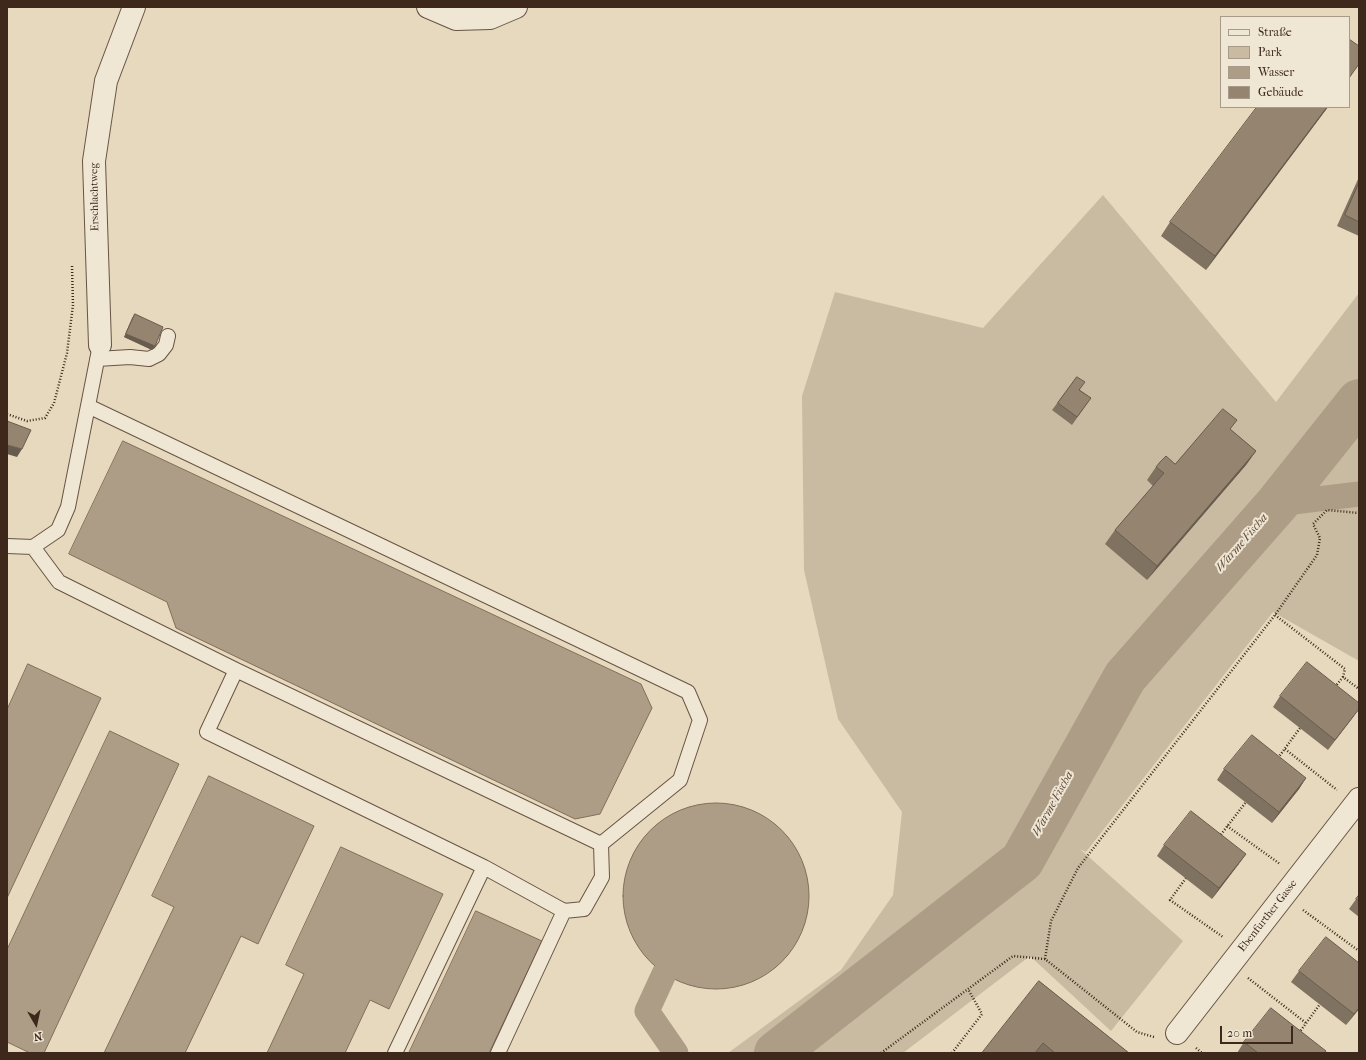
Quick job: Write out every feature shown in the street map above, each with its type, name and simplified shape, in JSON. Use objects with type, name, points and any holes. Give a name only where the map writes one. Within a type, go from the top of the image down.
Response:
[{"type":"street","name":"Erschlachtweg","points":[[99,352],[94,162],[106,81],[134,7]]},
{"type":"street","points":[[428,7],[456,19],[463,19],[490,18],[516,7]]},
{"type":"street","name":"Ebenfurther Gasse","points":[[1177,1033],[1357,802]]},
{"type":"lane","points":[[7,546],[33,547],[58,530],[68,507],[99,352],[149,359],[159,354],[166,345],[168,336]]},
{"type":"lane","points":[[88,406],[688,692],[700,720],[680,780],[601,844]]},
{"type":"lane","points":[[33,547],[59,582],[236,670],[601,844]]},
{"type":"lane","points":[[236,670],[207,732],[484,867],[564,911],[584,909],[602,877],[601,844]]},
{"type":"lane","points":[[395,1053],[484,867]]},
{"type":"lane","points":[[498,1053],[564,911]]},
{"type":"path","points":[[7,414],[27,421],[45,418],[54,403],[67,353],[73,305],[72,259]]},
{"type":"path","points":[[1045,959],[1051,921],[1078,868],[1275,615],[1317,555],[1320,538],[1313,524],[1327,510],[1359,513]]},
{"type":"path","points":[[1275,615],[1345,669],[1343,677],[1332,691]]},
{"type":"path","points":[[1343,677],[1359,689]]},
{"type":"path","points":[[1276,761],[1300,728]]},
{"type":"path","points":[[1284,749],[1357,802]]},
{"type":"path","points":[[1218,839],[1246,802]]},
{"type":"path","points":[[1227,826],[1298,877]]},
{"type":"path","points":[[1186,878],[1170,900],[1236,957],[1306,1023]]},
{"type":"path","points":[[1283,896],[1359,951]]},
{"type":"path","points":[[881,1053],[1013,956],[1045,959],[1137,1032],[1162,1040],[1177,1033]]},
{"type":"path","points":[[952,1053],[982,1014],[968,989]]},
{"type":"path","points":[[1297,1035],[1320,1004]]},
{"type":"green space","points":[[1103,195],[1276,402],[1359,293],[1359,661],[1273,612],[1086,852],[1080,849],[1183,941],[1111,1031],[1030,956],[903,1053],[728,1053],[841,970],[893,895],[902,812],[838,719],[804,570],[802,396],[835,292],[983,328]]},
{"type":"water","points":[[123,441],[641,684],[652,708],[600,814],[575,819],[176,628],[167,602],[69,554]]},
{"type":"water","points":[[28,664],[101,698],[7,898],[7,710]]},
{"type":"water","points":[[110,731],[179,764],[44,1053],[30,1053],[7,1042],[7,950]]},
{"type":"water","points":[[209,776],[314,826],[258,944],[241,936],[185,1053],[104,1053],[174,907],[152,896]]},
{"type":"water","points":[[716,803],[743,807],[760,814],[775,824],[788,837],[798,852],[805,869],[809,896],[805,923],[798,940],[788,955],[775,968],[760,978],[743,985],[716,989],[689,985],[672,978],[657,968],[644,955],[634,940],[627,923],[623,896],[627,869],[634,852],[644,837],[657,824],[672,814],[689,807]]},
{"type":"water","points":[[341,847],[443,894],[389,1009],[370,1000],[345,1053],[267,1053],[304,974],[286,965]]},
{"type":"water","points":[[476,911],[542,941],[489,1053],[409,1053]]},
{"type":"building","points":[[1350,40],[1359,46],[1359,64],[1350,77]]},
{"type":"building","points":[[1256,108],[1326,108],[1215,256],[1170,222]]},
{"type":"building","points":[[1359,183],[1359,222],[1345,215]]},
{"type":"building","points":[[135,314],[163,327],[155,346],[126,334]]},
{"type":"building","points":[[1077,377],[1085,382],[1079,390],[1091,398],[1077,417],[1058,403]]},
{"type":"building","points":[[1223,409],[1237,420],[1230,429],[1256,451],[1157,566],[1115,530],[1164,473],[1156,467],[1160,462],[1166,456],[1175,464]]},
{"type":"building","points":[[7,421],[31,430],[22,449],[7,445]]},
{"type":"building","points":[[1307,662],[1359,703],[1359,709],[1335,740],[1280,696]]},
{"type":"building","points":[[1252,735],[1306,778],[1279,812],[1224,769]]},
{"type":"building","points":[[1191,811],[1246,854],[1219,888],[1164,845]]},
{"type":"building","points":[[1326,937],[1359,963],[1359,1008],[1354,1014],[1299,971]]},
{"type":"building","points":[[1039,981],[1129,1053],[1055,1053],[1043,1043],[1035,1053],[982,1053]]},
{"type":"building","points":[[1271,1008],[1326,1051],[1325,1053],[1258,1053],[1244,1042]]},
{"type":"waterway","name":"Warme Fischa","points":[[776,1053],[1022,861],[1125,677],[1277,504],[1359,401]]},
{"type":"waterway","name":"Warme Fischa","points":[[1277,504],[1359,494]]},
{"type":"waterway","points":[[664,974],[647,1011],[676,1053]]}]
